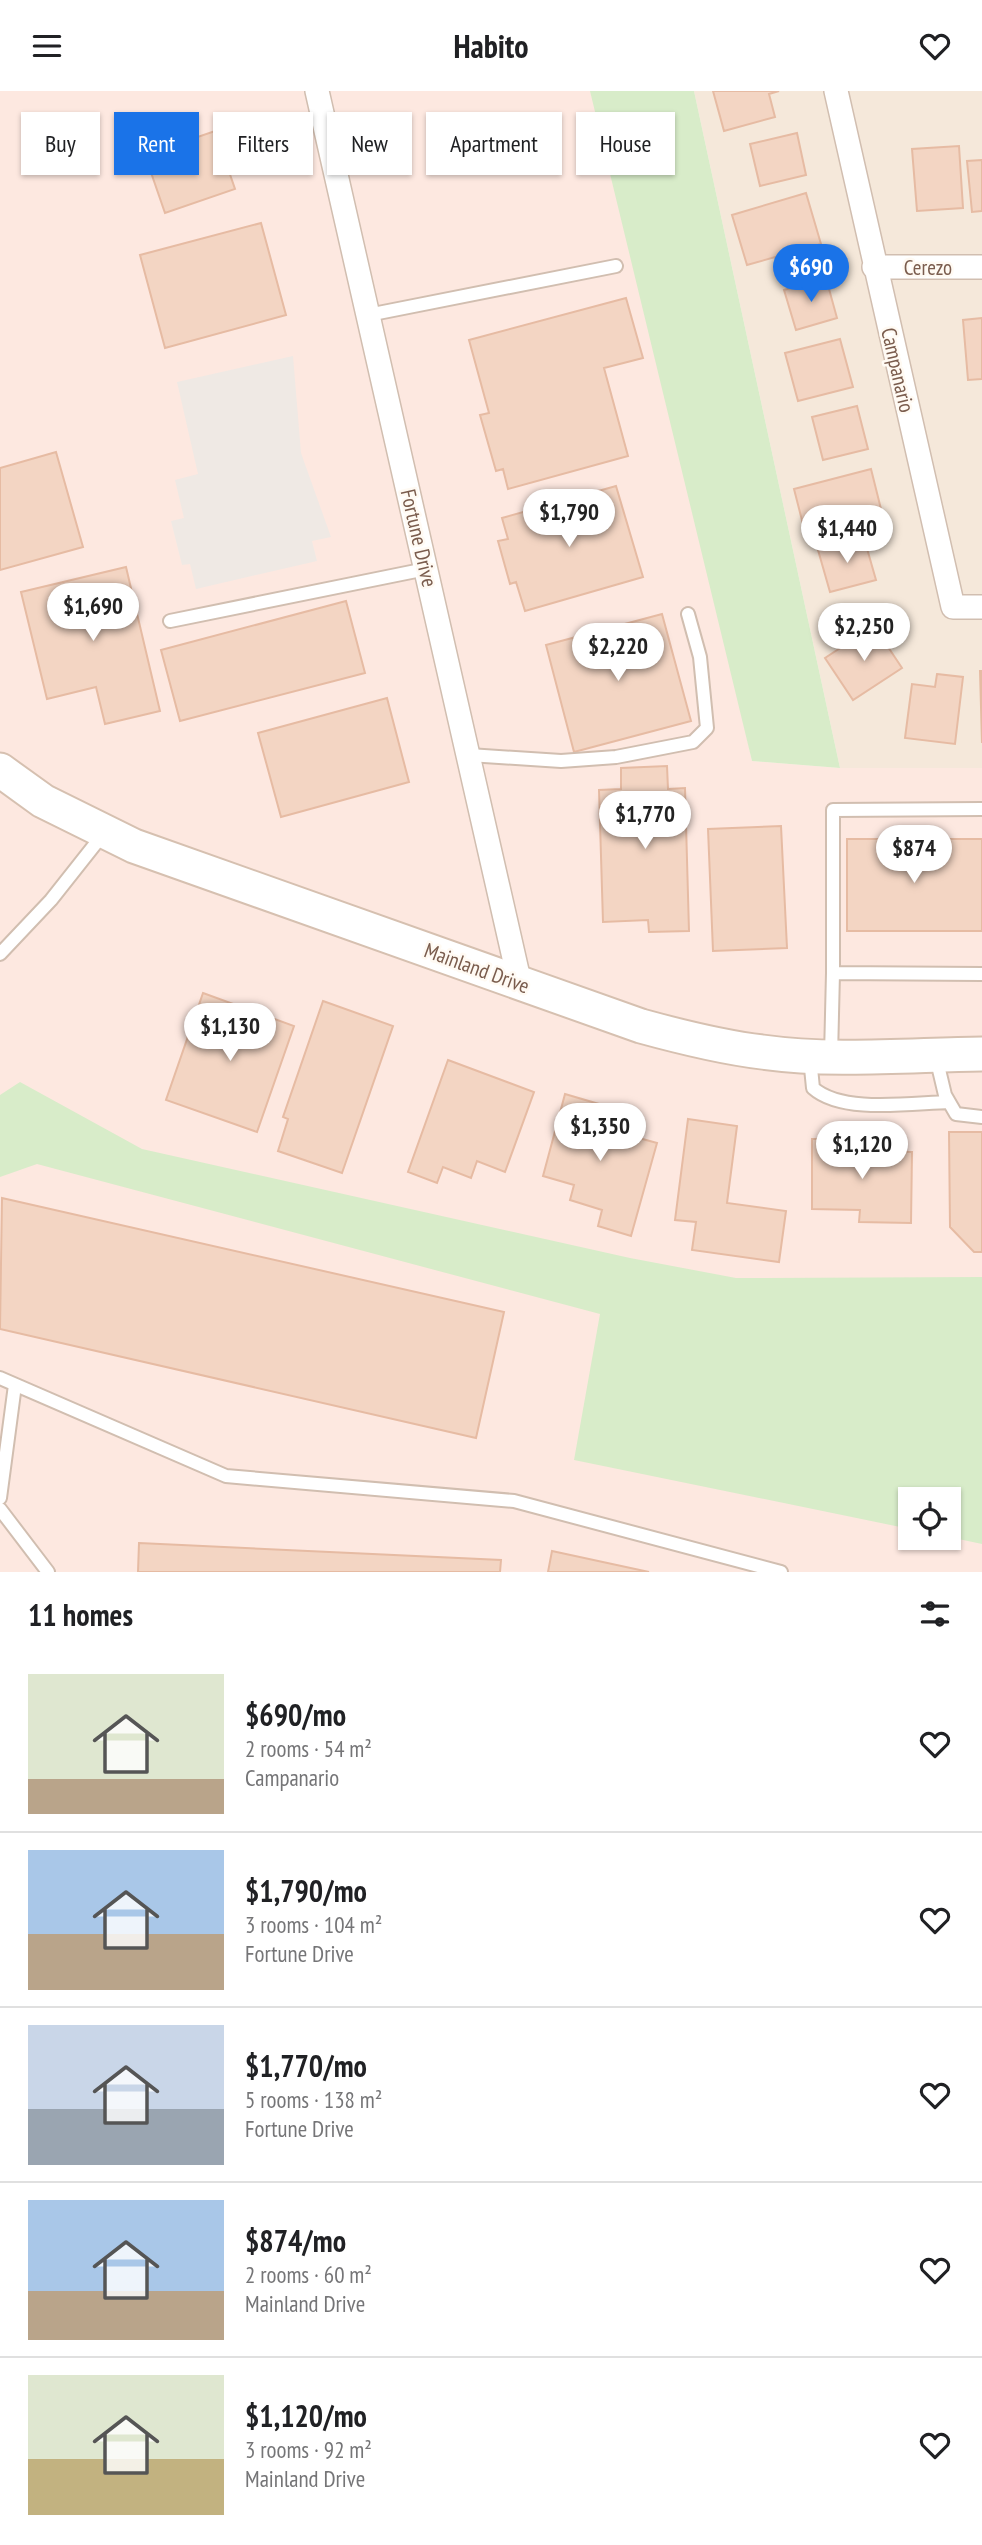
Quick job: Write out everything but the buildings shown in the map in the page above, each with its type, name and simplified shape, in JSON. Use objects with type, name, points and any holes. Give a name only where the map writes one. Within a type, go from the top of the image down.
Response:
[{"type":"main road","name":"Mainland Drive","points":[[0,770],[43,801],[104,833],[641,1026],[702,1042],[764,1053],[820,1056],[982,1054]]},
{"type":"street","name":"Fortune Drive","points":[[317,91],[520,984]]},
{"type":"street","name":"Campanario","points":[[836,91],[953,607],[982,607]]},
{"type":"street","name":"Cerezo","points":[[874,267],[982,267]]},
{"type":"lane","points":[[368,315],[616,266]]},
{"type":"lane","points":[[170,621],[426,569]]},
{"type":"lane","points":[[468,755],[561,761],[616,757],[693,742],[707,728],[700,657],[688,614]]},
{"type":"lane","points":[[949,1102],[870,1105],[825,1099],[813,1088],[833,973],[833,810],[982,809]]},
{"type":"lane","points":[[0,954],[51,899],[104,833]]},
{"type":"lane","points":[[833,973],[982,974]]},
{"type":"lane","points":[[936,1055],[949,1102],[956,1114],[982,1117]]},
{"type":"lane","points":[[0,1378],[226,1476],[514,1501],[782,1572]]},
{"type":"lane","points":[[0,1498],[15,1385]]},
{"type":"lane","points":[[0,1509],[48,1572]]},
{"type":"shaded area","points":[[0,91],[603,91],[608,112],[576,112],[576,175],[622,175],[752,761],[840,768],[982,768],[982,1572],[0,1572]]},
{"type":"shaded area","points":[[694,91],[982,91],[982,768],[840,768]]},
{"type":"shaded area","points":[[293,356],[301,453],[331,537],[312,541],[317,561],[196,589],[190,564],[182,565],[171,521],[184,518],[175,480],[198,474],[177,382]]},
{"type":"green space","points":[[590,91],[694,91],[840,768],[752,761],[610,175],[675,175],[675,112],[595,112]]},
{"type":"green space","points":[[20,1082],[142,1149],[630,1258],[736,1278],[982,1277],[982,1544],[961,1540],[961,1487],[898,1487],[898,1527],[574,1460],[600,1314],[37,1164],[0,1177],[0,1095]]}]
